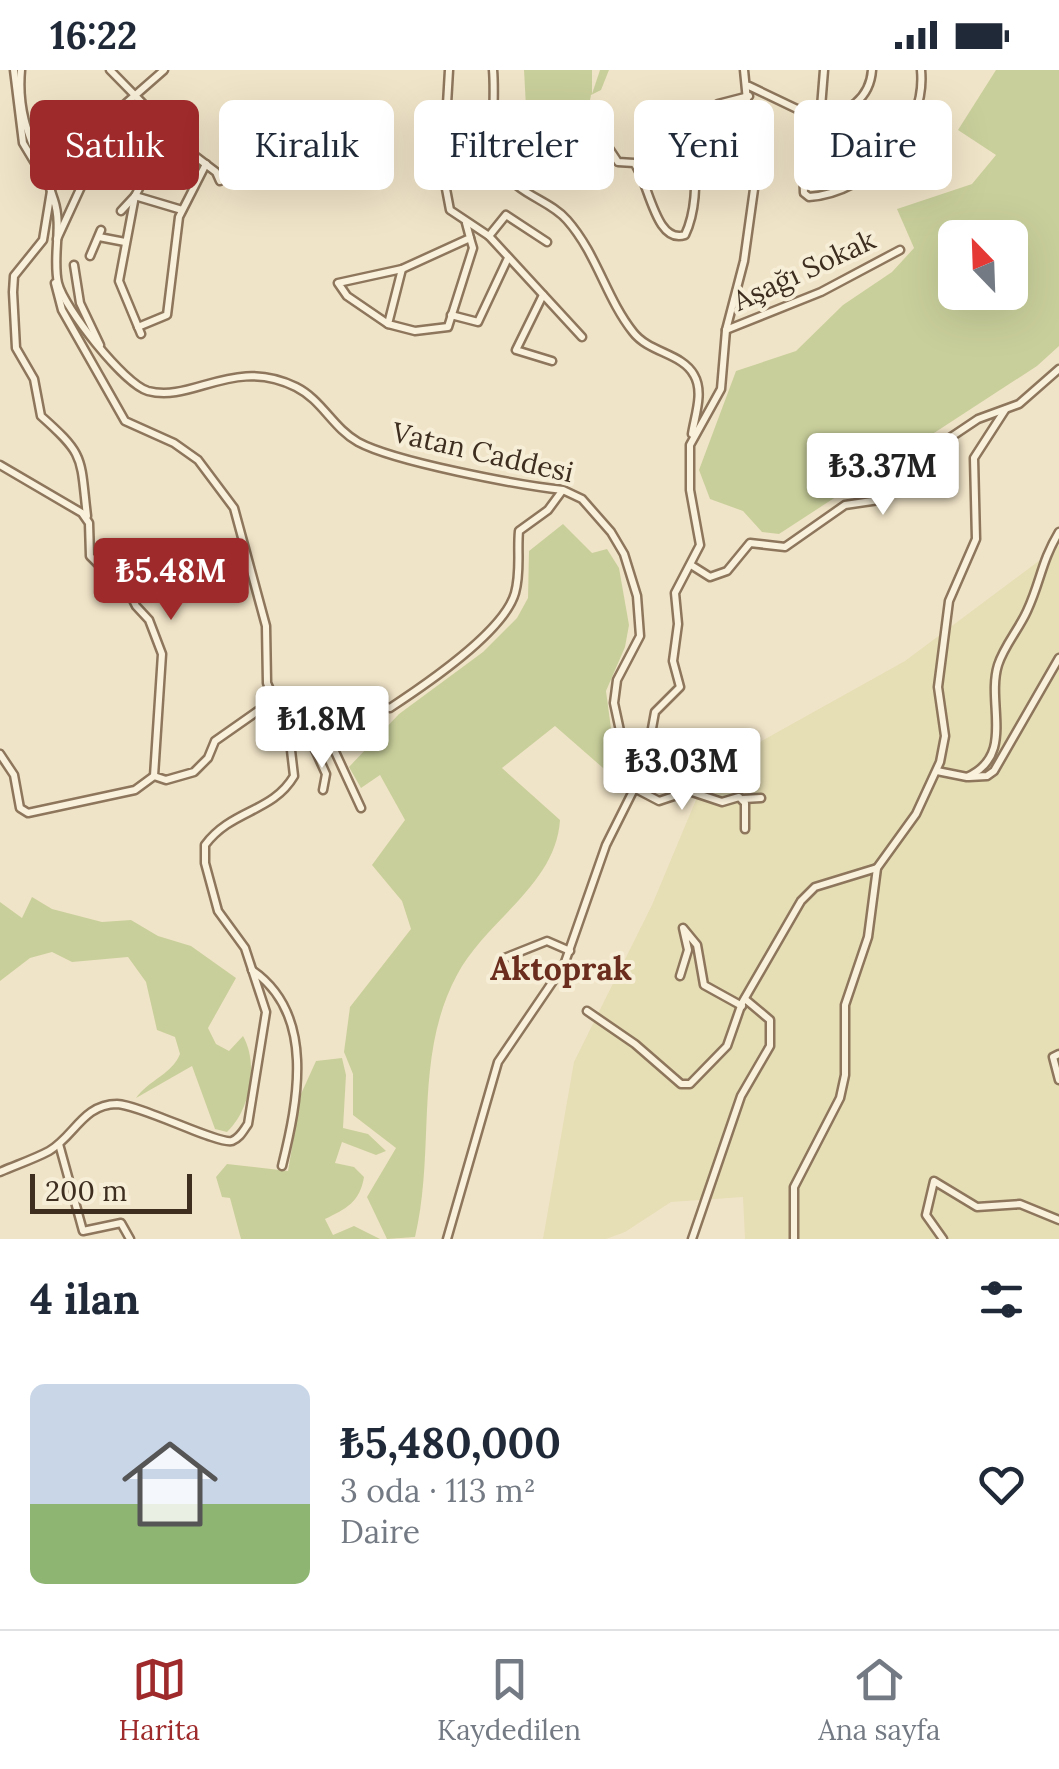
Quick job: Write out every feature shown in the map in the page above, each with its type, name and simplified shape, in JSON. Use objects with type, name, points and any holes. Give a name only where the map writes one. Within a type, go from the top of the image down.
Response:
[{"type":"street","name":"Vatan Caddesi","points":[[18,70],[30,142]]},
{"type":"street","points":[[110,70],[138,100]]},
{"type":"street","points":[[56,239],[115,113],[132,94],[164,70]]},
{"type":"street","points":[[449,70],[443,173],[450,210],[489,236],[582,337]]},
{"type":"street","points":[[493,70],[494,132],[504,170],[515,185],[564,216],[601,268],[633,332],[653,350],[692,371],[700,388],[690,445]]},
{"type":"street","name":"Aşağı Sokak","points":[[636,790],[648,761],[650,723],[680,686],[673,661],[678,624],[675,593],[700,545],[690,490],[690,445],[720,390],[726,330],[744,261],[755,182],[744,70]]},
{"type":"street","points":[[822,100],[824,70]]},
{"type":"street","points":[[858,100],[871,89],[872,70]]},
{"type":"street","points":[[921,70],[921,100]]},
{"type":"street","points":[[748,85],[794,107]]},
{"type":"street","points":[[614,156],[618,162],[634,163],[644,174],[668,234],[678,238],[685,235],[696,173],[695,125],[718,104],[749,96]]},
{"type":"street","points":[[199,158],[219,180]]},
{"type":"street","points":[[138,190],[125,242],[120,286],[140,330],[167,315],[182,210],[206,164]]},
{"type":"street","name":"Vatan Caddesi","points":[[51,190],[57,212],[57,272],[65,300],[130,381],[144,390],[168,393],[212,379],[263,377],[296,387],[329,412],[348,435],[380,452],[563,490],[582,499],[611,532],[624,554],[636,596],[640,636],[617,680],[614,703],[636,790]]},
{"type":"street","points":[[51,190],[44,240],[14,276],[14,338],[34,379],[41,416],[60,429],[80,454],[90,556],[122,576],[160,645],[154,776]]},
{"type":"street","points":[[804,190],[810,197],[844,190]]},
{"type":"street","points":[[135,196],[182,210]]},
{"type":"street","points":[[121,211],[135,196]]},
{"type":"street","points":[[489,236],[506,215],[546,242]]},
{"type":"street","points":[[465,222],[470,238],[473,248],[448,327],[415,331],[388,324],[347,296],[338,282],[402,269],[470,238]]},
{"type":"street","points":[[90,256],[100,234],[125,242]]},
{"type":"street","name":"Aşağı Sokak","points":[[726,330],[821,292],[900,250]]},
{"type":"street","points":[[451,316],[478,322],[508,258]]},
{"type":"street","points":[[74,265],[80,304],[100,346]]},
{"type":"street","points":[[388,324],[402,269]]},
{"type":"street","points":[[0,1172],[58,1143],[100,1106],[120,1104],[196,1127],[215,1140],[229,1142],[240,1136],[248,1124],[266,1012],[245,948],[218,912],[205,863],[206,845],[231,818],[271,802],[286,790],[294,776],[295,758],[272,701],[266,626],[234,508],[198,460],[174,442],[125,421],[62,310],[54,285],[57,272]]},
{"type":"street","points":[[543,295],[516,350],[552,362]]},
{"type":"street","points":[[691,565],[715,576],[727,570],[750,543],[785,547],[845,506],[879,500],[899,472],[978,419],[1024,400],[1035,385],[1059,369]]},
{"type":"street","points":[[794,1239],[794,1187],[840,1098],[845,1076],[845,1005],[868,937],[878,868],[916,814],[937,771],[945,736],[938,687],[949,602],[976,539],[974,458],[1005,410]]},
{"type":"street","points":[[0,465],[87,518]]},
{"type":"street","points":[[284,725],[319,717],[359,699],[390,708],[484,633],[508,610],[514,595],[520,566],[519,532],[548,510],[563,490]]},
{"type":"street","points":[[967,777],[987,763],[998,737],[996,672],[1026,615],[1044,556],[1059,532]]},
{"type":"street","points":[[937,771],[967,777],[987,776],[994,771],[1059,658]]},
{"type":"street","points":[[154,776],[166,780],[194,772],[208,758],[215,741],[272,701]]},
{"type":"street","points":[[319,717],[361,808]]},
{"type":"street","points":[[302,722],[326,774],[323,790]]},
{"type":"street","points":[[0,754],[14,775],[20,808],[28,814],[135,790],[154,776]]},
{"type":"street","points":[[447,1239],[498,1062],[520,1024],[556,980],[570,951],[606,845],[636,790],[659,801],[689,792],[722,802],[760,798]]},
{"type":"street","points":[[743,799],[745,828]]},
{"type":"street","points":[[587,1011],[635,1044],[681,1084],[690,1084],[727,1046],[743,1002],[801,901],[816,887],[878,868]]},
{"type":"street","points":[[680,976],[688,950],[683,928],[697,945],[704,985],[743,1002],[770,1020],[770,1046],[740,1096],[692,1239]]},
{"type":"street","points":[[502,959],[547,940],[570,951]]},
{"type":"street","points":[[251,969],[280,993],[293,1020],[297,1094],[282,1166]]},
{"type":"street","points":[[1059,1054],[1053,1057],[1059,1080]]},
{"type":"street","points":[[58,1143],[83,1231],[121,1223],[130,1239]]},
{"type":"street","points":[[944,1239],[926,1215],[934,1181],[977,1207],[1020,1204],[1059,1220]]},
{"type":"shaded area","points":[[1059,546],[1059,1239],[745,1239],[743,1197],[671,1202],[625,1232],[606,1239],[543,1239],[574,1062],[652,905],[708,771],[905,661]]},
{"type":"green space","points":[[524,70],[592,70],[592,94],[600,70],[609,70],[601,90],[591,95],[590,100],[526,100]]},
{"type":"green space","points":[[996,70],[1059,70],[1059,346],[1037,366],[779,534],[762,532],[743,511],[710,499],[699,470],[736,371],[796,351],[843,305],[892,272],[914,248],[897,209],[972,184],[996,155],[958,130]]},
{"type":"green space","points":[[563,524],[592,553],[607,549],[619,568],[629,625],[625,647],[606,691],[618,781],[555,726],[502,768],[560,820],[556,843],[533,883],[470,955],[443,1006],[430,1071],[421,1204],[415,1237],[387,1239],[367,1197],[396,1148],[353,1115],[353,1074],[344,1052],[350,1007],[411,929],[402,901],[372,865],[405,820],[380,775],[361,788],[349,767],[399,714],[483,652],[517,618],[528,598],[529,551]]},
{"type":"green space","points":[[32,897],[52,909],[102,922],[131,920],[158,936],[191,946],[236,978],[208,1028],[216,1044],[229,1051],[243,1036],[248,1047],[250,1087],[241,1112],[227,1132],[215,1129],[192,1066],[136,1098],[172,1067],[180,1054],[175,1037],[157,1030],[146,982],[128,957],[72,962],[52,952],[30,958],[0,981],[0,902],[22,918]]},
{"type":"green space","points":[[342,1058],[346,1075],[343,1128],[368,1134],[386,1151],[376,1155],[342,1142],[335,1163],[354,1167],[364,1177],[351,1204],[325,1219],[333,1235],[354,1226],[380,1239],[241,1239],[230,1198],[222,1197],[216,1177],[227,1164],[288,1171],[301,1094],[316,1061]]},
{"type":"district","name":"Aktoprak","points":[[561,969]]}]
